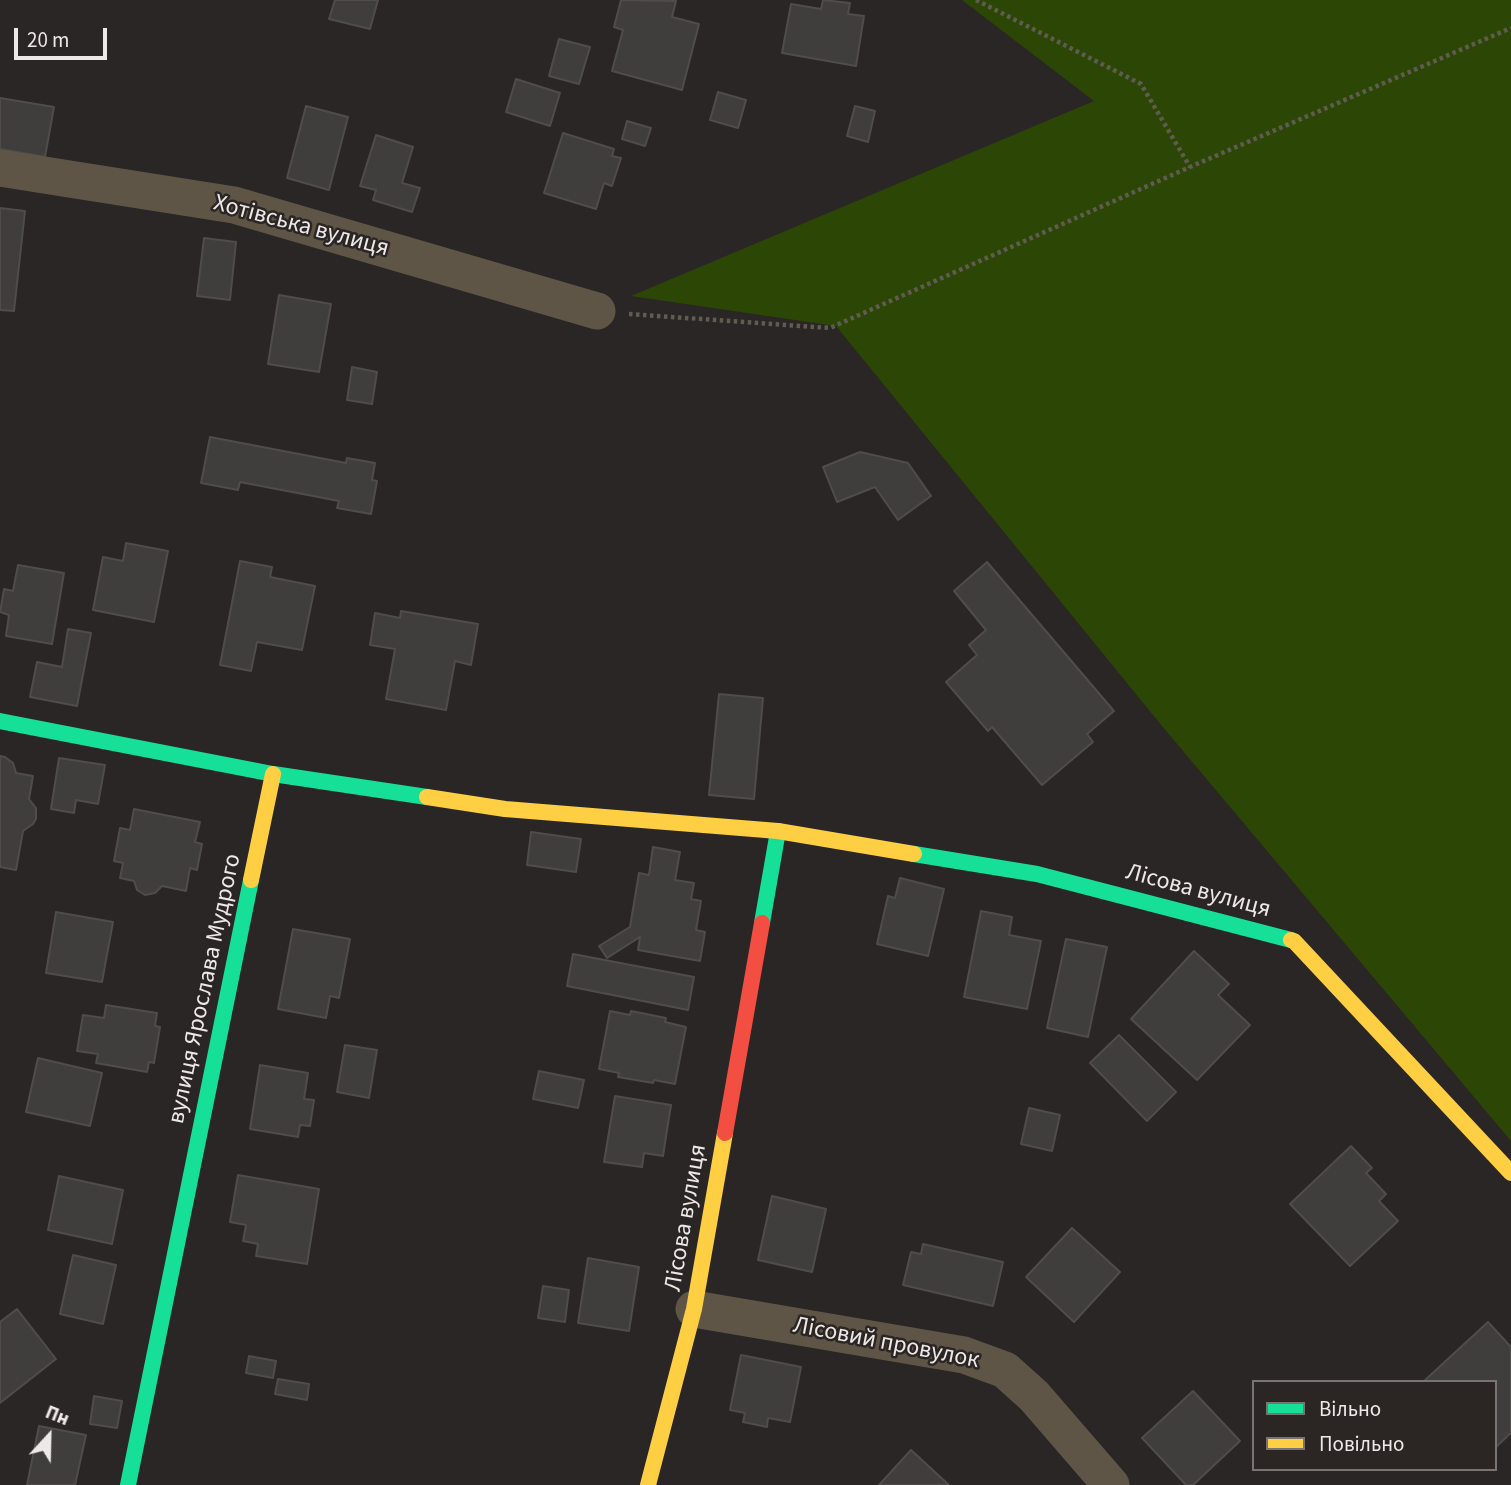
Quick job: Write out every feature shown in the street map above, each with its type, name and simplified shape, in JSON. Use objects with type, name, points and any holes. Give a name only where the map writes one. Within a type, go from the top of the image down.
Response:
[{"type":"street","name":"Хотівська вулиця","points":[[0,168],[234,205],[597,312]]},
{"type":"street","points":[[0,721],[273,774]]},
{"type":"street","name":"Лісова вулиця","points":[[273,774],[505,809],[778,831],[1037,874],[1294,941],[1511,1173]]},
{"type":"street","name":"вулиця Ярослава Мудрого","points":[[128,1485],[273,774]]},
{"type":"street","name":"Лісова вулиця","points":[[648,1485],[694,1309],[778,831]]},
{"type":"street","name":"Лісовий провулок","points":[[694,1309],[964,1355],[1005,1370],[1034,1396],[1111,1485]]},
{"type":"path","points":[[976,0],[1141,84],[1190,167]]},
{"type":"path","points":[[597,312],[830,328],[1190,167],[1511,28]]},
{"type":"green space","points":[[962,0],[1511,0],[1511,1141],[1162,726],[836,326],[631,296],[1094,101]]},
{"type":"building","points":[[335,0],[378,0],[370,29],[329,19]]},
{"type":"building","points":[[621,0],[676,1],[672,17],[699,24],[682,90],[612,71],[623,30],[614,27]]},
{"type":"building","points":[[823,0],[850,3],[848,14],[864,16],[856,66],[782,53],[791,4],[821,9]]},
{"type":"building","points":[[559,39],[590,47],[579,84],[549,76]]},
{"type":"building","points":[[516,79],[560,93],[550,126],[506,112]]},
{"type":"building","points":[[718,92],[746,100],[738,128],[710,120]]},
{"type":"building","points":[[0,98],[54,107],[45,157],[0,149]]},
{"type":"building","points":[[306,106],[348,117],[329,190],[287,178]]},
{"type":"building","points":[[855,106],[875,111],[868,142],[847,136]]},
{"type":"building","points":[[627,121],[651,128],[645,146],[622,139]]},
{"type":"building","points":[[563,133],[614,149],[612,156],[621,158],[612,186],[604,183],[596,209],[544,193]]},
{"type":"building","points":[[376,135],[413,147],[402,183],[420,188],[412,212],[373,200],[376,190],[360,186]]},
{"type":"building","points":[[0,208],[25,211],[14,311],[0,310]]},
{"type":"building","points":[[204,238],[236,242],[230,300],[197,296]]},
{"type":"building","points":[[279,295],[331,304],[319,372],[268,364]]},
{"type":"building","points":[[352,367],[377,372],[372,404],[347,400]]},
{"type":"building","points":[[210,437],[346,463],[347,458],[375,463],[372,480],[377,481],[371,514],[337,508],[339,501],[240,482],[238,490],[201,483]]},
{"type":"building","points":[[860,452],[908,463],[931,496],[898,520],[875,487],[837,502],[823,467]]},
{"type":"building","points":[[126,543],[168,551],[154,622],[93,610],[103,557],[123,561]]},
{"type":"building","points":[[240,561],[272,567],[270,577],[315,586],[302,650],[257,642],[251,671],[220,665]]},
{"type":"building","points":[[987,562],[1114,711],[1087,734],[1093,742],[1042,785],[992,727],[988,731],[946,682],[977,655],[969,645],[986,630],[954,591]]},
{"type":"building","points":[[18,565],[64,573],[52,644],[6,636],[9,615],[0,612],[4,589],[13,591]]},
{"type":"building","points":[[401,611],[478,624],[471,665],[455,661],[446,710],[386,699],[395,649],[370,645],[375,613],[400,618]]},
{"type":"building","points":[[68,629],[91,633],[77,706],[30,697],[37,662],[62,667]]},
{"type":"building","points":[[719,694],[763,698],[754,799],[709,795]]},
{"type":"building","points":[[0,756],[13,763],[16,773],[33,776],[29,799],[36,808],[36,819],[23,831],[16,870],[0,867]]},
{"type":"building","points":[[59,758],[105,765],[98,804],[76,800],[74,813],[51,809]]},
{"type":"building","points":[[134,809],[200,822],[195,842],[202,844],[197,870],[190,868],[186,891],[162,886],[155,893],[145,895],[137,890],[134,881],[120,878],[123,863],[114,861],[120,828],[130,830]]},
{"type":"building","points":[[531,832],[581,839],[576,872],[527,865]]},
{"type":"building","points":[[653,847],[680,852],[675,880],[694,883],[691,899],[701,901],[696,930],[705,932],[700,961],[638,950],[640,937],[607,958],[599,946],[630,927],[639,873],[649,875]]},
{"type":"building","points":[[900,878],[944,889],[928,956],[877,944],[888,896],[895,898]]},
{"type":"building","points":[[981,911],[1012,917],[1009,935],[1041,941],[1027,1009],[964,997]]},
{"type":"building","points":[[56,912],[113,922],[102,982],[46,973]]},
{"type":"building","points":[[293,929],[350,939],[339,998],[330,996],[326,1018],[278,1009]]},
{"type":"building","points":[[1066,939],[1107,947],[1088,1037],[1047,1028]]},
{"type":"building","points":[[1194,951],[1229,984],[1218,995],[1250,1025],[1197,1080],[1131,1019]]},
{"type":"building","points":[[573,954],[694,977],[688,1010],[567,986]]},
{"type":"building","points":[[106,1005],[157,1013],[155,1026],[160,1027],[154,1063],[149,1062],[147,1072],[96,1063],[98,1054],[77,1051],[83,1015],[104,1018]]},
{"type":"building","points":[[610,1011],[630,1015],[631,1011],[666,1018],[665,1022],[686,1027],[675,1084],[618,1077],[619,1073],[599,1069]]},
{"type":"building","points":[[1119,1035],[1176,1092],[1147,1121],[1090,1063]]},
{"type":"building","points":[[345,1045],[377,1050],[369,1098],[337,1092]]},
{"type":"building","points":[[38,1058],[102,1073],[90,1126],[26,1112]]},
{"type":"building","points":[[260,1065],[308,1073],[304,1099],[314,1100],[310,1126],[300,1125],[298,1137],[250,1129]]},
{"type":"building","points":[[539,1071],[584,1080],[578,1108],[533,1099]]},
{"type":"building","points":[[615,1096],[671,1105],[663,1156],[644,1153],[642,1167],[604,1162]]},
{"type":"building","points":[[1029,1108],[1060,1115],[1052,1151],[1021,1144]]},
{"type":"building","points":[[1351,1146],[1372,1168],[1366,1173],[1386,1194],[1379,1201],[1398,1221],[1350,1266],[1290,1204]]},
{"type":"building","points":[[238,1175],[319,1189],[307,1264],[256,1256],[258,1244],[243,1241],[246,1225],[230,1222]]},
{"type":"building","points":[[59,1176],[123,1190],[112,1244],[48,1230]]},
{"type":"building","points":[[772,1196],[826,1209],[812,1272],[758,1260]]},
{"type":"building","points":[[1072,1228],[1120,1272],[1074,1322],[1026,1277]]},
{"type":"building","points":[[923,1244],[1003,1262],[993,1306],[903,1285],[911,1252],[921,1254]]},
{"type":"building","points":[[73,1255],[116,1265],[103,1324],[60,1314]]},
{"type":"building","points":[[588,1258],[639,1267],[629,1331],[578,1323]]},
{"type":"building","points":[[543,1286],[569,1290],[565,1322],[538,1318]]},
{"type":"building","points":[[17,1309],[56,1359],[0,1403],[0,1322]]},
{"type":"building","points":[[1488,1322],[1511,1347],[1511,1433],[1497,1446],[1497,1380],[1425,1380]]},
{"type":"building","points":[[741,1355],[801,1367],[790,1422],[768,1418],[767,1427],[743,1422],[745,1413],[730,1410]]},
{"type":"building","points":[[249,1356],[276,1361],[273,1378],[246,1373]]},
{"type":"building","points":[[278,1379],[309,1384],[307,1400],[275,1394]]},
{"type":"building","points":[[1193,1391],[1240,1441],[1193,1485],[1186,1485],[1142,1438]]},
{"type":"building","points":[[94,1396],[122,1401],[117,1428],[90,1424]]},
{"type":"building","points":[[39,1426],[86,1435],[75,1485],[27,1485]]},
{"type":"building","points":[[911,1450],[949,1485],[879,1485]]},
{"type":"traffic: fast","points":[[0,721],[273,774],[427,797]]},
{"type":"traffic: fast","points":[[762,923],[778,831]]},
{"type":"traffic: fast","points":[[914,854],[1037,874],[1291,940]]},
{"type":"traffic: fast","points":[[128,1485],[251,880]]},
{"type":"traffic: slow","points":[[251,880],[273,774]]},
{"type":"traffic: slow","points":[[427,797],[505,809],[778,831],[914,854]]},
{"type":"traffic: slow","points":[[1291,940],[1511,1173]]},
{"type":"traffic: slow","points":[[648,1485],[694,1309],[725,1133]]},
{"type":"traffic: jam","points":[[725,1133],[762,923]]}]
